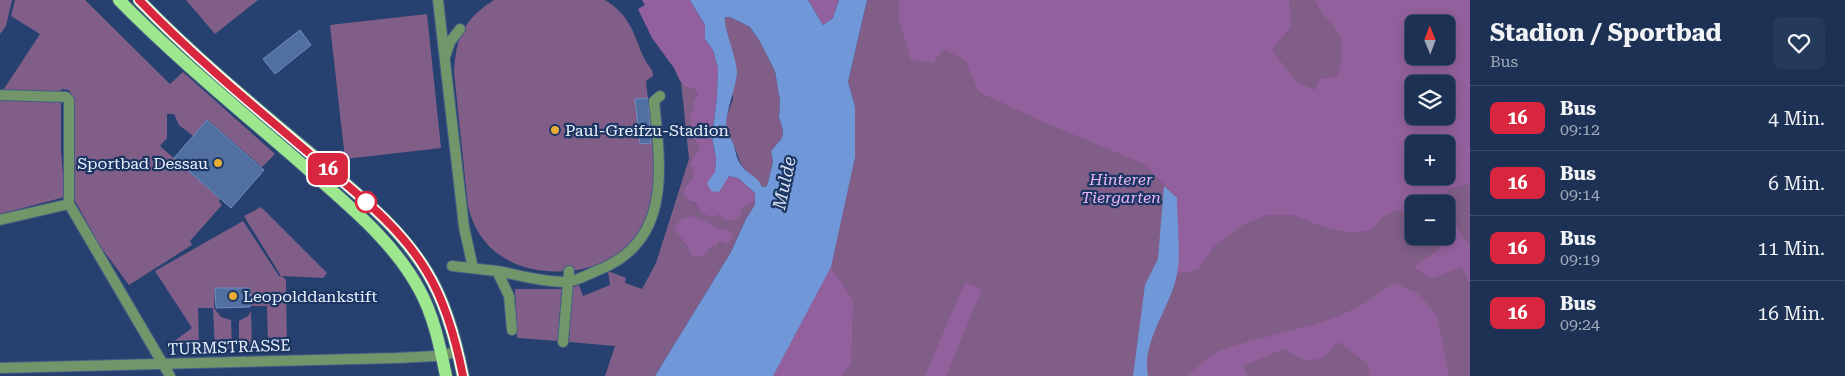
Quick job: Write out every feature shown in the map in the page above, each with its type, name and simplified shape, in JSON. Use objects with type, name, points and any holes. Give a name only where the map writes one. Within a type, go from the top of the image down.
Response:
[{"type":"main road","points":[[119,0],[184,62],[376,232],[400,261],[420,290],[431,316],[446,376]]},
{"type":"main road","points":[[139,0],[198,57],[392,226],[423,266],[438,293],[458,352],[463,376]]},
{"type":"street","points":[[438,0],[449,58],[473,268]]},
{"type":"street","points":[[449,58],[450,42],[460,29]]},
{"type":"street","points":[[0,95],[66,97],[69,100],[69,204],[170,376]]},
{"type":"street","points":[[452,266],[566,282],[615,263],[637,244],[649,227],[654,212],[658,182],[654,98]]},
{"type":"street","points":[[0,220],[69,204]]},
{"type":"street","points":[[508,273],[513,263]]},
{"type":"street","points":[[497,271],[509,296],[512,330]]},
{"type":"street","points":[[564,342],[566,282],[569,271]]},
{"type":"street","name":"TURMSTRASSE","points":[[0,368],[442,355],[458,352]]},
{"type":"green space","points":[[0,0],[12,0],[6,26],[0,34]]},
{"type":"green space","points":[[15,0],[85,0],[170,84],[183,72],[275,154],[262,167],[208,120],[193,136],[179,125],[174,114],[167,114],[167,138],[160,146],[220,199],[219,202],[222,205],[190,241],[192,245],[129,285],[100,246],[75,201],[74,99],[69,90],[61,89],[61,151],[65,197],[0,214],[0,95],[40,34],[11,16]]},
{"type":"green space","points":[[186,0],[258,0],[215,34]]},
{"type":"green space","name":"Paul-Greifzu-Stadion","points":[[494,0],[605,0],[621,12],[626,19],[652,71],[653,76],[646,81],[653,146],[655,147],[655,177],[649,217],[643,230],[627,247],[615,257],[601,264],[577,270],[559,271],[524,267],[495,251],[483,239],[474,224],[468,206],[454,72],[455,60],[463,30],[475,14]]},
{"type":"green space","name":"Hinterer Tiergarten","points":[[867,0],[1470,0],[1470,376],[773,376],[855,106],[848,82]]},
{"type":"green space","points":[[427,14],[441,148],[345,159],[330,25]]},
{"type":"green space","points":[[725,17],[730,17],[750,27],[775,71],[780,101],[779,117],[783,130],[782,138],[771,151],[773,162],[767,186],[762,187],[741,165],[725,127],[733,99]]},
{"type":"green space","points":[[681,82],[695,89],[698,96],[694,110],[690,113],[693,138],[699,146],[693,177],[686,185],[689,201],[719,214],[741,207],[755,193],[756,205],[746,219],[731,252],[655,376],[605,376],[615,346],[569,342],[572,288],[579,285],[583,296],[610,285],[608,271],[626,278],[625,283],[642,289],[656,263],[689,159]],"holes":[[[708,222],[717,229],[690,255],[687,246],[675,228]]]},
{"type":"green space","points":[[261,207],[327,273],[323,278],[282,276],[286,280],[287,350],[239,349],[239,321],[248,316],[251,311],[252,345],[268,344],[267,306],[251,306],[249,288],[215,288],[214,308],[221,317],[231,320],[232,349],[215,349],[213,308],[198,308],[199,346],[169,345],[192,328],[155,271],[243,221],[279,276],[281,276],[244,216]]},
{"type":"green space","points":[[515,289],[563,289],[559,341],[517,338]]},
{"type":"shaded area","points":[[642,0],[690,0],[705,25],[705,39],[713,50],[718,68],[717,97],[712,137],[716,158],[715,172],[724,182],[729,176],[738,178],[755,193],[753,202],[741,207],[742,213],[736,220],[725,220],[719,214],[713,217],[701,213],[697,204],[689,201],[683,194],[686,185],[693,177],[691,165],[699,146],[693,138],[689,112],[694,110],[693,102],[698,96],[695,89],[686,87],[680,81],[674,68],[652,38],[638,9],[645,5]]},
{"type":"shaded area","points":[[808,0],[839,0],[833,18],[823,25]]},
{"type":"shaded area","points":[[899,0],[1289,0],[1291,26],[1272,50],[1296,82],[1315,90],[1320,79],[1338,76],[1343,50],[1342,40],[1337,31],[1315,0],[1470,0],[1470,186],[1468,184],[1450,189],[1444,195],[1405,195],[1405,212],[1396,210],[1382,218],[1370,231],[1348,232],[1330,229],[1293,215],[1267,215],[1243,225],[1215,245],[1198,270],[1178,273],[1177,198],[1144,164],[1041,121],[979,92],[965,60],[944,49],[933,63],[911,60],[899,21]]},
{"type":"shaded area","points":[[690,216],[708,222],[717,229],[729,230],[733,238],[726,244],[719,240],[717,245],[710,247],[703,257],[690,255],[687,246],[674,228],[681,219]]},
{"type":"shaded area","points":[[1455,221],[1463,238],[1470,243],[1470,284],[1462,267],[1431,279],[1414,267],[1440,248],[1436,245],[1455,245]]},
{"type":"shaded area","points":[[831,267],[853,300],[851,364],[842,376],[773,376]]},
{"type":"shaded area","points":[[965,282],[982,289],[946,376],[925,376]]},
{"type":"shaded area","points":[[1394,283],[1419,294],[1437,316],[1449,376],[1370,376],[1367,363],[1338,342],[1323,359],[1304,360],[1284,349],[1243,366],[1248,376],[1187,376],[1209,357],[1221,350],[1333,318],[1360,306]]},
{"type":"water","name":"Mulde","points":[[690,0],[808,0],[823,25],[833,18],[839,0],[867,0],[848,82],[855,106],[855,157],[831,267],[773,376],[655,376],[731,252],[746,219],[755,205],[755,193],[738,178],[729,176],[719,192],[711,191],[707,183],[715,172],[716,158],[712,137],[717,97],[718,68],[713,50],[705,39],[705,25]],"holes":[[[725,17],[730,17],[750,27],[775,71],[780,101],[779,117],[783,130],[782,138],[771,151],[773,162],[767,186],[762,187],[758,180],[741,165],[727,129],[727,118],[737,73],[725,22]]]},
{"type":"water","points":[[1164,186],[1177,198],[1179,247],[1177,274],[1149,350],[1148,376],[1133,376],[1145,285],[1158,259]]},
{"type":"building","points":[[300,30],[311,45],[275,74],[263,59]]},
{"type":"building","points":[[648,98],[651,143],[640,144],[635,99]]},
{"type":"building","name":"Sportbad Dessau","points":[[207,120],[264,170],[231,208],[174,158]]},
{"type":"building","name":"Leopolddankstift","points":[[215,288],[250,288],[250,307],[216,308]]},
{"type":"bus line","name":"16","points":[[139,0],[198,57],[370,205],[406,242],[427,272],[438,293],[453,335],[463,376]]},
{"type":"place","name":"Paul-Greifzu-Stadion","points":[[555,130]]},
{"type":"place","name":"Sportbad Dessau","points":[[218,163]]},
{"type":"place","name":"Leopolddankstift","points":[[233,296]]}]
